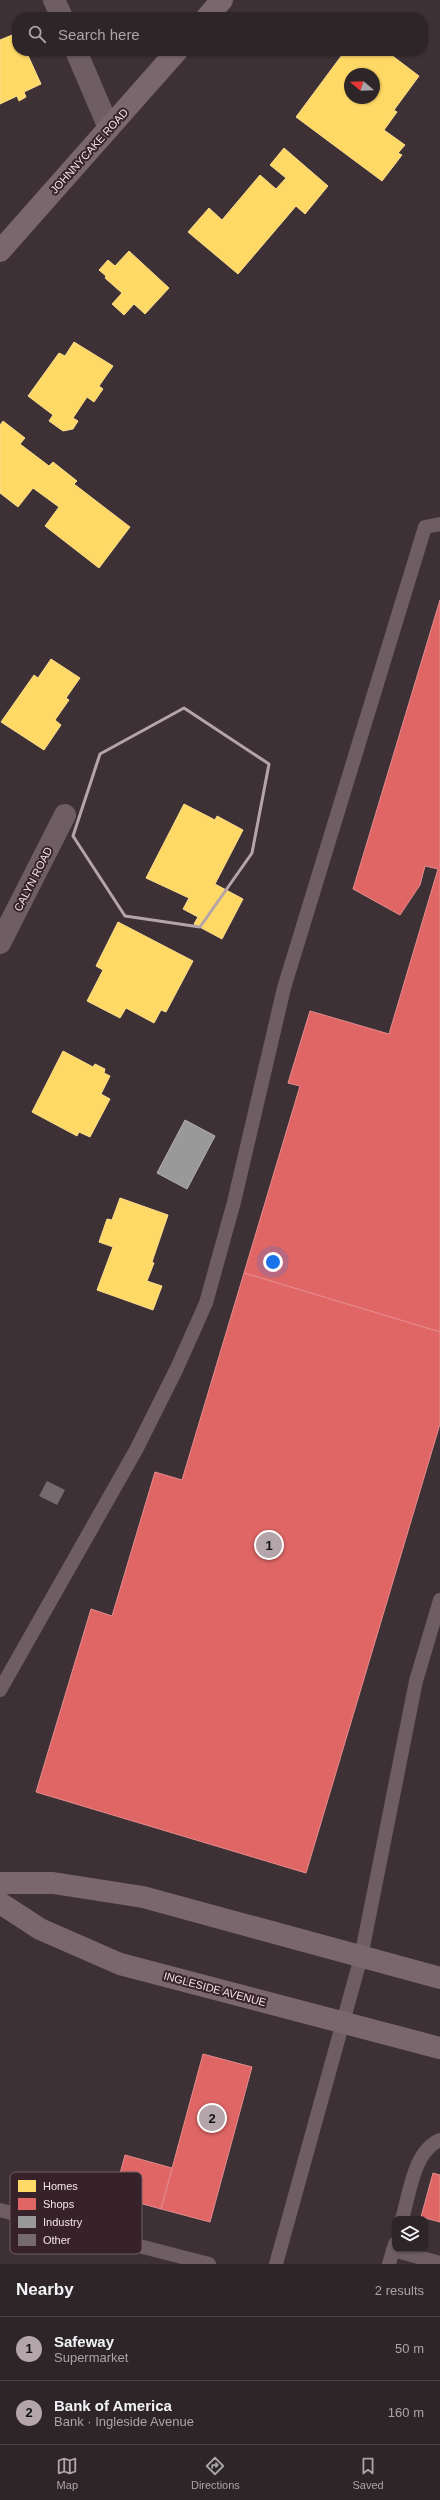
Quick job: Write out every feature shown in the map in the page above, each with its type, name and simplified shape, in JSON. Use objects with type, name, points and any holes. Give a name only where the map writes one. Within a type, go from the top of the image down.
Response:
[{"type":"main road","points":[[211,12],[222,0]]},
{"type":"main road","name":"JOHNNYCAKE ROAD","points":[[0,251],[173,56]]},
{"type":"main road","points":[[0,1883],[53,1883],[142,1897],[440,1978]]},
{"type":"main road","name":"INGLESIDE AVENUE","points":[[0,1903],[40,1929],[120,1964],[440,2048]]},
{"type":"street","points":[[54,0],[60,12]]},
{"type":"street","points":[[78,56],[109,128]]},
{"type":"street","name":"CALYN ROAD","points":[[0,943],[65,815]]},
{"type":"lane","points":[[0,1690],[136,1450],[177,1368],[206,1303],[234,1202],[284,988],[425,526],[440,524]]},
{"type":"lane","points":[[276,2264],[344,2024],[361,1957],[416,1681],[440,1600]]},
{"type":"lane","points":[[403,2216],[420,2157],[430,2144],[440,2140]]},
{"type":"lane","points":[[0,2210],[10,2213]]},
{"type":"lane","points":[[142,2247],[209,2264]]},
{"type":"lane","points":[[389,2264],[393,2252]]},
{"type":"lane","points":[[408,2252],[440,2263]]},
{"type":"highlighted area","points":[[184,708],[269,764],[252,853],[200,927],[125,916],[73,836],[100,754]]},
{"type":"building: Homes","points":[[12,35],[12,56],[28,56],[41,84],[24,92],[26,97],[19,101],[17,96],[0,104],[0,40]]},
{"type":"building: Homes","points":[[341,56],[393,56],[419,76],[394,110],[397,112],[384,130],[405,145],[398,153],[402,155],[382,181],[296,117]]},
{"type":"building: Homes","points":[[284,148],[328,186],[305,214],[296,206],[238,274],[188,232],[209,208],[222,220],[260,175],[276,189],[286,178],[270,165]]},
{"type":"building: Homes","points":[[129,251],[169,288],[145,314],[134,304],[124,315],[112,304],[122,293],[105,278],[106,276],[99,270],[108,260],[115,266]]},
{"type":"building: Homes","points":[[74,342],[113,366],[99,386],[103,389],[94,402],[87,397],[73,418],[78,421],[73,429],[63,431],[49,421],[53,415],[28,396],[59,353],[65,356]]},
{"type":"building: Homes","points":[[3,421],[25,438],[20,444],[49,466],[53,462],[77,481],[74,484],[130,527],[99,568],[45,526],[59,507],[33,488],[18,507],[0,493],[0,425]]},
{"type":"building: Homes","points":[[51,659],[80,678],[66,698],[69,700],[55,720],[61,725],[44,750],[1,722],[34,675],[38,678]]},
{"type":"building: Homes","points":[[184,804],[215,820],[217,816],[243,830],[215,884],[243,899],[222,939],[194,924],[198,917],[183,909],[189,898],[146,878]]},
{"type":"building: Homes","points":[[118,922],[193,961],[166,1012],[161,1010],[154,1023],[126,1008],[120,1018],[87,1001],[103,970],[96,966]]},
{"type":"building: Homes","points":[[63,1051],[93,1067],[95,1064],[105,1069],[104,1073],[110,1076],[101,1094],[110,1099],[90,1137],[79,1132],[77,1136],[32,1112]]},
{"type":"building: Homes","points":[[120,1198],[168,1215],[152,1262],[154,1263],[147,1281],[162,1286],[153,1310],[97,1290],[113,1247],[99,1242],[107,1219],[112,1220]]},
{"type":"building: Shops","points":[[440,600],[440,1332],[244,1273],[300,1086],[288,1083],[310,1011],[389,1034],[438,869],[425,866],[420,885],[400,915],[353,889]]},
{"type":"building: Shops","points":[[244,1273],[440,1332],[440,1424],[306,1873],[36,1792],[91,1609],[112,1616],[155,1472],[182,1480]]},
{"type":"building: Shops","points":[[203,2054],[252,2067],[210,2222],[161,2209]]},
{"type":"building: Shops","points":[[125,2155],[172,2168],[161,2209],[142,2204],[142,2172],[120,2172]]},
{"type":"building: Shops","points":[[433,2173],[440,2175],[440,2222],[428,2219],[428,2216],[421,2216]]},
{"type":"building: Industry","points":[[185,1120],[215,1136],[187,1189],[157,1173]]},
{"type":"building: Other","points":[[47,1481],[65,1490],[57,1505],[39,1496]]},
{"type":"place","name":"Safeway","points":[[269,1545]]},
{"type":"place","name":"Bank of America","points":[[212,2118]]}]
